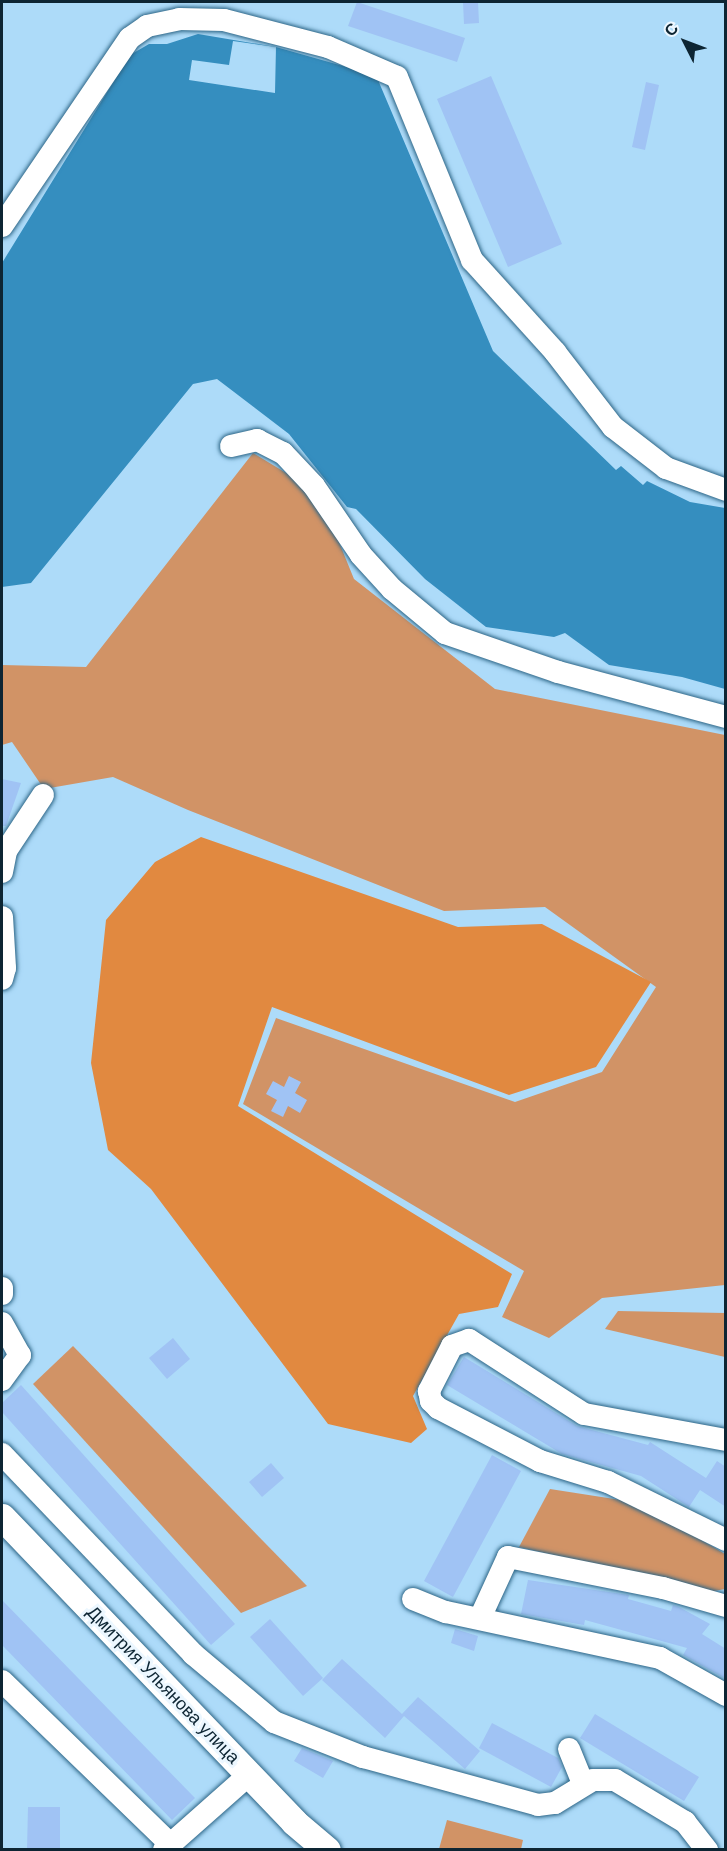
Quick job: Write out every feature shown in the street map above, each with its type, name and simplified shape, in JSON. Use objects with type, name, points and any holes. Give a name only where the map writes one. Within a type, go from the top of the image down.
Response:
[{"type":"main road","name":"Дмитрия Ульянова улица","points":[[2,1517],[250,1774],[327,1850]]},
{"type":"street","points":[[2,226],[130,38],[147,26],[179,19],[224,20],[328,47],[397,77],[472,260],[555,352],[613,427],[666,468],[726,490]]},
{"type":"street","points":[[231,446],[257,440],[283,453],[314,486],[361,555],[392,589],[445,633],[558,672],[726,717]]},
{"type":"street","points":[[2,872],[6,851],[43,795]]},
{"type":"street","points":[[2,917],[2,979]]},
{"type":"street","points":[[2,1288],[2,1294]]},
{"type":"street","points":[[2,1323],[20,1355],[2,1380]]},
{"type":"street","points":[[726,1440],[584,1414],[465,1340],[452,1346],[430,1386],[431,1401],[540,1461],[608,1482],[726,1540]]},
{"type":"street","points":[[2,1454],[193,1654],[274,1722],[363,1757],[538,1805],[571,1795],[583,1784],[615,1780],[685,1822],[707,1850]]},
{"type":"street","points":[[480,1618],[508,1557],[670,1589],[726,1606]]},
{"type":"street","points":[[413,1599],[446,1612],[660,1658],[726,1695]]},
{"type":"street","points":[[2,1680],[167,1847],[250,1774]]},
{"type":"street","points":[[569,1749],[583,1784]]},
{"type":"shaded area","points":[[253,453],[319,493],[354,579],[495,689],[725,735],[725,1285],[602,1298],[549,1338],[502,1317],[524,1271],[243,1104],[276,1018],[515,1102],[602,1072],[656,987],[545,907],[444,911],[188,810],[113,777],[44,789],[12,742],[2,745],[2,665],[86,667]]},
{"type":"shaded area","points":[[201,837],[458,927],[542,924],[651,982],[596,1067],[509,1095],[272,1007],[238,1106],[512,1274],[498,1307],[459,1314],[413,1396],[427,1429],[411,1443],[328,1424],[151,1189],[108,1150],[91,1063],[106,920],[155,862]]},
{"type":"shaded area","points":[[618,1311],[725,1313],[725,1357],[605,1329]]},
{"type":"shaded area","points":[[73,1346],[307,1586],[241,1613],[33,1384]]},
{"type":"shaded area","points":[[550,1489],[640,1503],[725,1554],[725,1589],[709,1592],[519,1547]]},
{"type":"shaded area","points":[[447,1820],[523,1840],[521,1849],[439,1849]]},
{"type":"water","points":[[198,34],[276,47],[350,68],[378,80],[493,351],[616,470],[621,466],[643,485],[647,481],[690,502],[725,508],[725,689],[682,677],[609,665],[565,633],[554,637],[486,627],[425,579],[356,509],[347,507],[289,434],[217,379],[193,384],[31,583],[2,587],[2,263],[130,55],[149,44],[167,44]]},
{"type":"pier","points":[[233,41],[276,47],[275,93],[189,80],[192,60],[229,65]]},
{"type":"building","points":[[357,2],[465,38],[457,62],[348,26]]},
{"type":"building","points":[[463,2],[478,2],[479,23],[464,24]]},
{"type":"building","points":[[491,76],[562,244],[508,267],[437,99]]},
{"type":"building","points":[[646,82],[659,85],[645,150],[632,147]]},
{"type":"building","points":[[2,779],[21,783],[6,826],[2,826]]},
{"type":"building","points":[[289,1076],[301,1082],[295,1093],[307,1100],[300,1113],[288,1106],[283,1117],[271,1111],[277,1100],[266,1094],[273,1081],[284,1087]]},
{"type":"building","points":[[173,1338],[190,1359],[167,1379],[149,1358]]},
{"type":"building","points":[[464,1357],[577,1426],[648,1445],[650,1442],[706,1478],[717,1461],[726,1467],[726,1507],[700,1490],[689,1507],[641,1476],[562,1454],[447,1385]]},
{"type":"building","points":[[21,1385],[235,1624],[211,1645],[2,1412],[2,1403]]},
{"type":"building","points":[[492,1455],[521,1471],[453,1597],[424,1581]]},
{"type":"building","points":[[271,1463],[284,1478],[262,1497],[249,1482]]},
{"type":"building","points":[[528,1580],[629,1595],[628,1599],[671,1611],[673,1605],[679,1607],[710,1624],[702,1634],[726,1649],[726,1679],[683,1655],[687,1648],[585,1620],[584,1625],[521,1614]]},
{"type":"building","points":[[2,1600],[195,1798],[172,1820],[2,1645]]},
{"type":"building","points":[[270,1619],[323,1678],[303,1696],[250,1637]]},
{"type":"building","points":[[455,1629],[478,1636],[474,1651],[451,1643]]},
{"type":"building","points":[[342,1659],[402,1714],[418,1697],[480,1751],[465,1769],[404,1716],[385,1738],[322,1680]]},
{"type":"building","points":[[595,1714],[699,1777],[684,1801],[580,1738]]},
{"type":"building","points":[[492,1723],[558,1758],[562,1767],[551,1787],[479,1748]]},
{"type":"building","points":[[302,1748],[333,1761],[323,1778],[294,1761]]},
{"type":"building","points":[[28,1807],[60,1807],[60,1850],[27,1850]]}]
